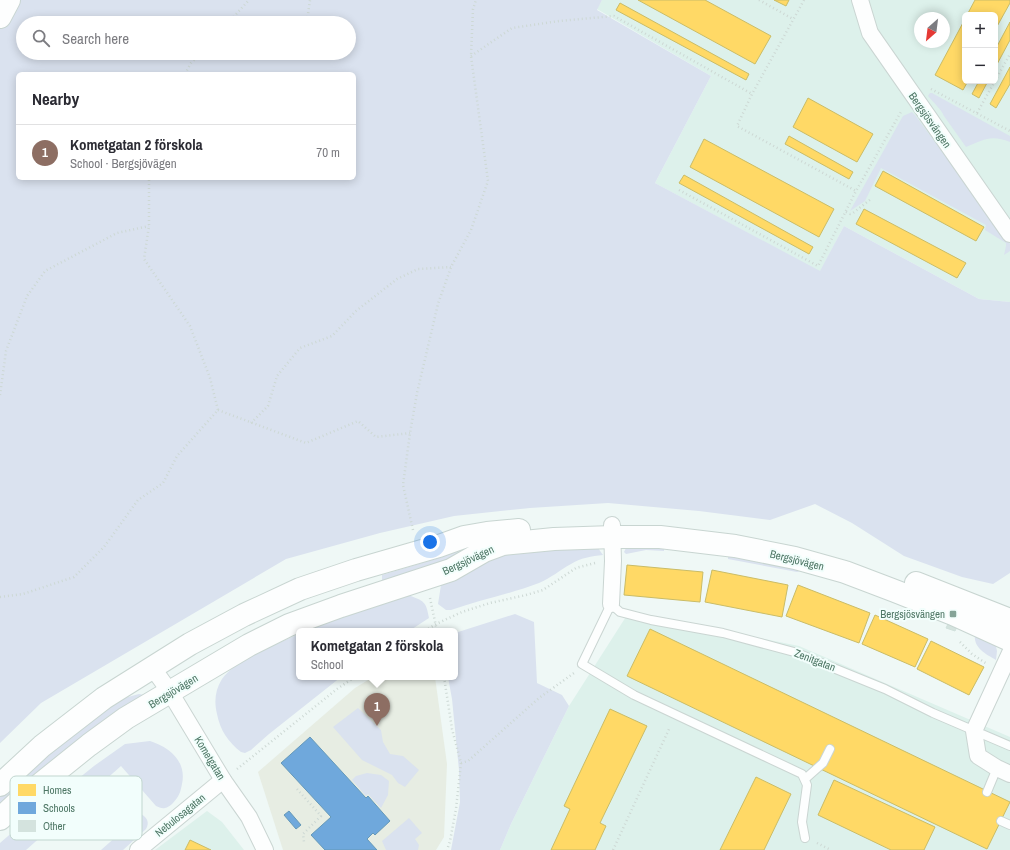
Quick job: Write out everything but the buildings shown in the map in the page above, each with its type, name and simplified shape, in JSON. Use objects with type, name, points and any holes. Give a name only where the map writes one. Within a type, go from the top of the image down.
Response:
[{"type":"street","points":[[0,16],[9,0]]},
{"type":"street","name":"Bergsjösvängen","points":[[860,0],[870,33],[912,96],[1010,234]]},
{"type":"street","name":"Bergsjövägen","points":[[0,785],[42,746],[104,698],[190,644],[244,614],[300,589],[356,570],[439,546],[464,537],[486,533],[549,527],[612,531],[737,535],[829,554],[866,564],[1010,620]]},
{"type":"street","points":[[611,604],[613,560],[612,531]]},
{"type":"street","name":"Bergsjövägen","points":[[50,776],[126,718],[249,645],[289,625],[341,606],[451,570],[484,551],[503,544],[612,531],[735,546],[795,558],[845,572],[953,614],[1010,640]]},
{"type":"street","points":[[1003,771],[978,756],[974,731],[1010,653]]},
{"type":"street","name":"Kometgatan","points":[[152,667],[170,692],[223,780],[249,817],[265,850]]},
{"type":"street","name":"Nebulosagatan","points":[[138,850],[223,780]]},
{"type":"street","name":"Bergsjövägen","points":[[0,819],[10,810]]},
{"type":"lane","points":[[611,604],[582,664],[634,695],[802,774],[807,785],[802,822],[805,838]]},
{"type":"lane","name":"Zenitgatan","points":[[611,604],[620,612],[651,620],[723,633],[794,652],[885,689],[933,713],[1010,746]]},
{"type":"lane","points":[[805,779],[823,763],[830,749]]},
{"type":"lane","points":[[987,792],[1003,771]]},
{"type":"lane","points":[[1001,821],[1010,826]]},
{"type":"path","points":[[234,16],[249,0]]},
{"type":"path","points":[[308,16],[310,0]]},
{"type":"path","points":[[413,530],[403,485],[417,393],[438,304],[452,267],[471,230],[488,181],[471,56],[473,9],[476,0]]},
{"type":"path","points":[[759,0],[794,19]]},
{"type":"path","points":[[804,0],[752,94],[737,126],[856,191]]},
{"type":"path","points":[[471,56],[512,28],[559,21],[614,16],[752,94]]},
{"type":"path","points":[[998,76],[1010,54]]},
{"type":"path","points":[[186,72],[194,60]]},
{"type":"path","points":[[977,113],[993,84]]},
{"type":"path","points":[[679,190],[818,266],[856,191],[906,102],[920,90],[928,88],[937,91],[1010,131]]},
{"type":"path","points":[[148,180],[149,226],[144,259],[190,326],[210,378],[218,410]]},
{"type":"path","points":[[846,212],[850,214],[853,213],[871,199]]},
{"type":"path","points":[[0,395],[6,351],[27,296],[45,271],[117,233],[149,226]]},
{"type":"path","points":[[251,423],[268,406],[277,376],[300,348],[332,336],[356,311],[397,279],[418,269],[452,267]]},
{"type":"path","points":[[218,410],[306,443],[358,422],[376,437],[410,433]]},
{"type":"path","points":[[0,597],[23,594],[74,577],[104,547],[138,500],[163,483],[177,456],[218,410]]},
{"type":"path","points":[[430,628],[462,612],[490,603],[543,590],[576,568],[613,560]]},
{"type":"path","points":[[428,592],[437,628]]},
{"type":"path","points":[[958,641],[984,663],[1002,672]]},
{"type":"path","points":[[461,763],[468,761],[540,698],[573,674],[582,664]]},
{"type":"path","points":[[223,780],[337,689],[350,680]]},
{"type":"path","points":[[444,680],[452,729],[461,763],[456,809],[447,850]]},
{"type":"path","points":[[614,850],[676,714]]},
{"type":"path","points":[[297,789],[321,816],[303,834],[304,842]]},
{"type":"shaded area","points":[[0,0],[602,0],[597,10],[711,76],[655,183],[820,271],[844,226],[979,299],[1010,302],[1010,573],[993,584],[962,577],[904,556],[852,523],[815,504],[770,520],[699,511],[608,503],[530,508],[454,516],[380,533],[286,559],[41,703],[0,743]]},
{"type":"shaded area","points":[[602,0],[1010,0],[1010,302],[979,299],[844,226],[820,272],[655,183],[711,76],[597,9]]},
{"type":"shaded area","points":[[930,93],[1010,136],[1010,142],[998,138],[992,138],[982,140],[966,147],[941,111],[928,96]]},
{"type":"shaded area","points":[[912,112],[1010,244],[1010,251],[1004,255],[1006,243],[985,230],[986,225],[881,168],[865,201],[850,211],[903,116]]},
{"type":"shaded area","points":[[473,541],[470,553],[382,582],[382,575],[442,557]]},
{"type":"shaded area","points":[[627,546],[664,547],[664,551],[646,550],[626,554],[624,552]]},
{"type":"shaded area","points":[[513,548],[598,548],[603,555],[578,560],[543,581],[506,594],[451,610],[446,610],[438,604],[441,585],[459,574]]},
{"type":"shaded area","points":[[728,553],[800,565],[800,571],[797,572],[728,559]]},
{"type":"shaded area","points":[[408,595],[423,602],[427,608],[429,618],[414,628],[314,628],[361,609]]},
{"type":"shaded area","points":[[629,612],[799,646],[1010,737],[1010,850],[500,850],[511,824],[569,706]]},
{"type":"shaded area","points":[[515,614],[534,622],[537,683],[562,695],[569,706],[511,824],[500,850],[451,850],[460,802],[459,770],[452,699],[449,680],[458,680],[458,632]]},
{"type":"shaded area","points":[[975,634],[995,642],[997,651],[996,660],[984,653],[978,647]]},
{"type":"shaded area","points":[[296,635],[296,680],[337,680],[251,750],[245,753],[241,752],[232,744],[220,725],[215,701],[217,692],[222,679],[228,672],[237,665],[269,647]]},
{"type":"shaded area","points":[[368,680],[435,680],[447,764],[444,837],[436,850],[283,850],[258,772],[355,688]]},
{"type":"shaded area","points":[[139,694],[144,695],[42,776],[21,776],[114,703]]},
{"type":"shaded area","points":[[358,708],[381,730],[383,742],[390,754],[403,756],[419,770],[405,787],[398,783],[392,775],[362,760],[333,727]]},
{"type":"shaded area","points":[[150,741],[164,747],[175,756],[182,768],[183,776],[179,795],[173,803],[164,808],[156,806],[142,790],[142,776],[130,776],[121,766],[110,776],[82,776],[125,744]]},
{"type":"shaded area","points":[[367,773],[381,775],[389,781],[388,795],[381,808],[368,794],[366,796],[352,780],[356,776]]},
{"type":"shaded area","points":[[10,786],[10,801],[0,809],[0,795]]},
{"type":"shaded area","points":[[207,811],[222,822],[244,850],[155,850]]},
{"type":"shaded area","points":[[142,814],[148,824],[146,829],[142,833]]},
{"type":"shaded area","points":[[409,818],[422,833],[415,839],[419,845],[418,850],[386,850],[382,841]]},
{"type":"shaded area","points":[[10,834],[10,840],[37,840],[26,850],[0,850],[0,843]]},
{"type":"shaded area","points":[[112,840],[134,840],[123,850],[101,850]]},
{"type":"place","name":"Bergsjösvängen","points":[[953,614]]},
{"type":"place","name":"Kometgatan 2 förskola","points":[[377,726]]}]
